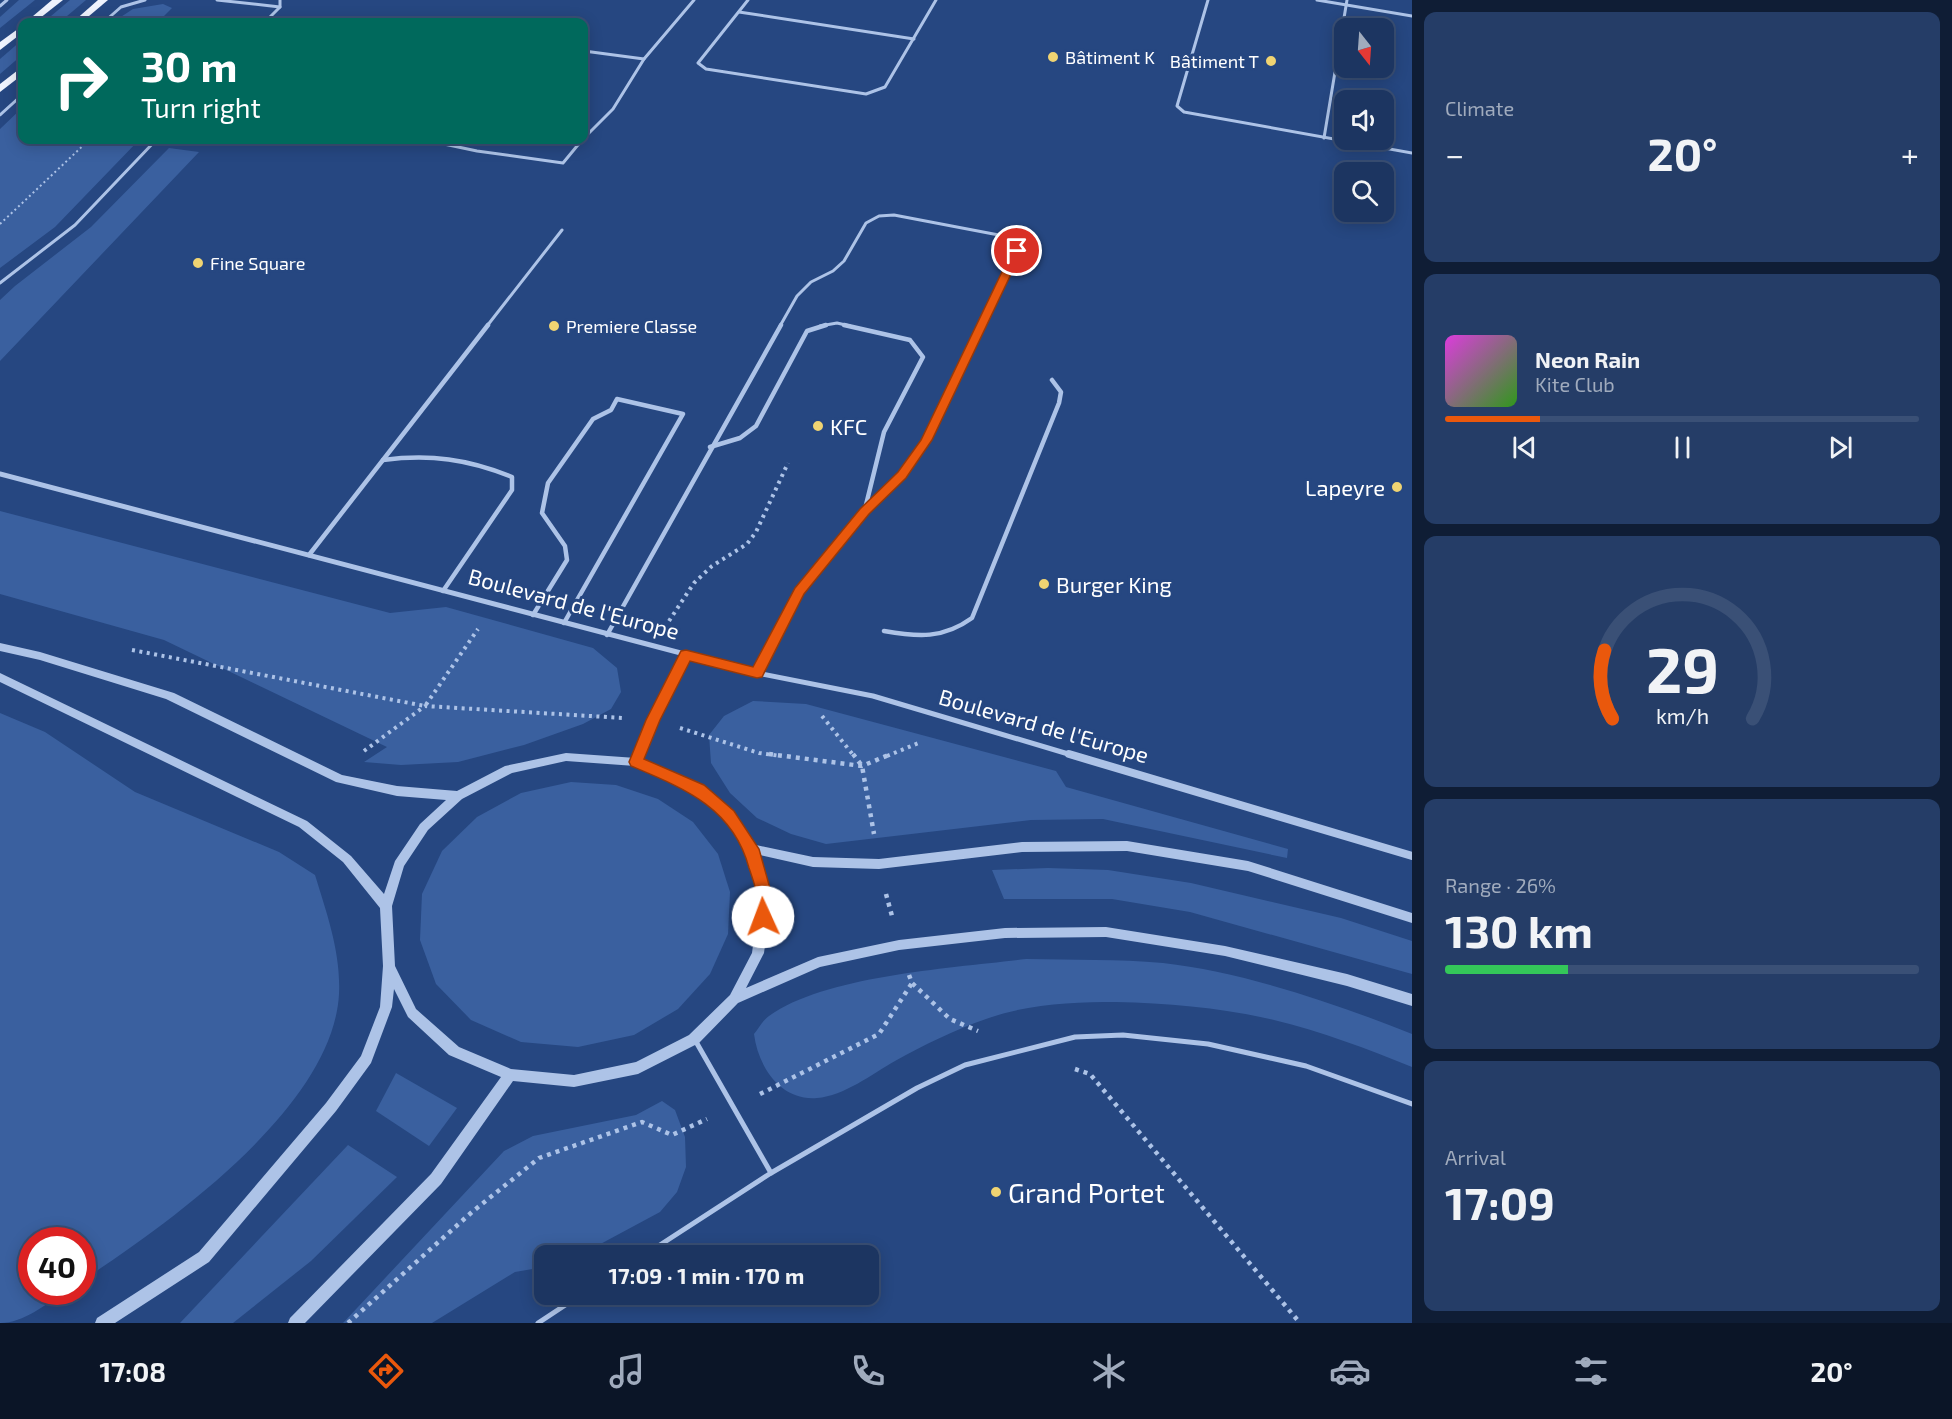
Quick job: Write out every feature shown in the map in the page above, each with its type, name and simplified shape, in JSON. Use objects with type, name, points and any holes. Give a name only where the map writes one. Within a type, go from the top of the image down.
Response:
[{"type":"main road","points":[[35,18],[58,0]]},
{"type":"main road","points":[[82,18],[103,0]]},
{"type":"main road","points":[[0,47],[18,32]]},
{"type":"main road","points":[[0,89],[18,73]]},
{"type":"street","name":"Boulevard de l'Europe","points":[[0,474],[607,635],[757,673],[824,685],[975,727],[1412,856]]},
{"type":"street","points":[[0,647],[40,656],[170,696],[340,779],[397,791],[458,796]]},
{"type":"street","points":[[636,762],[653,720],[686,655]]},
{"type":"street","points":[[0,677],[303,824],[346,859],[386,906]]},
{"type":"street","points":[[102,1323],[204,1257],[331,1107],[366,1059],[386,1007],[389,966],[386,906],[399,864],[424,826],[458,796],[509,769],[566,758],[636,762],[698,789],[729,816],[752,849],[765,899],[758,952],[734,999],[694,1039],[638,1068],[573,1081],[510,1075],[454,1051],[412,1013],[389,966]]},
{"type":"street","points":[[752,849],[813,862],[879,864],[1022,847],[1127,846],[1248,866],[1412,918]]},
{"type":"street","points":[[734,999],[818,962],[899,945],[1005,933],[1106,933],[1225,951],[1347,980],[1412,1000]]},
{"type":"street","points":[[295,1323],[436,1179],[510,1075]]},
{"type":"lane","points":[[0,6],[7,0]]},
{"type":"lane","points":[[109,18],[121,7],[145,0]]},
{"type":"lane","points":[[218,0],[280,7]]},
{"type":"lane","points":[[269,18],[280,7],[280,0]]},
{"type":"lane","points":[[588,134],[613,109],[644,59],[693,0]]},
{"type":"lane","points":[[748,0],[698,63],[706,69],[866,94],[885,87],[936,0]]},
{"type":"lane","points":[[1208,0],[1177,106],[1184,112],[1412,153]]},
{"type":"lane","points":[[1317,0],[1346,2],[1412,16]]},
{"type":"lane","points":[[1324,138],[1346,2]]},
{"type":"lane","points":[[739,12],[914,39]]},
{"type":"lane","points":[[588,52],[644,59]]},
{"type":"lane","points":[[0,115],[18,99]]},
{"type":"lane","points":[[0,283],[75,225],[152,144]]},
{"type":"lane","points":[[444,144],[563,163],[579,144]]},
{"type":"lane","points":[[607,635],[710,447],[797,296],[811,282],[833,271],[844,261],[866,223],[879,216],[894,215],[1004,236],[1014,243],[1017,251],[926,440],[902,475],[865,512],[799,591],[757,673]]},
{"type":"lane","points":[[309,555],[562,230]]},
{"type":"lane","points":[[710,447],[740,438],[756,426],[807,331],[822,325],[837,323],[910,340],[923,357],[884,432],[865,512]]},
{"type":"lane","points":[[884,630],[922,638],[955,631],[972,618],[1059,403],[1061,392],[1052,380]]},
{"type":"lane","points":[[533,615],[567,560],[565,546],[542,513],[548,483],[593,419],[611,410],[617,399],[683,414],[564,622]]},
{"type":"lane","points":[[383,460],[424,454],[475,461],[512,477],[512,490],[443,591]]},
{"type":"lane","points":[[660,1245],[771,1173],[917,1088],[965,1065],[1075,1037],[1123,1035],[1208,1044],[1306,1066],[1394,1095],[1412,1104]]},
{"type":"lane","points":[[694,1039],[771,1173]]},
{"type":"lane","points":[[538,1323],[565,1305]]},
{"type":"path","points":[[0,224],[85,144]]},
{"type":"path","points":[[655,647],[676,606],[694,583],[720,560],[747,544],[756,532],[788,463]]},
{"type":"path","points":[[340,779],[363,752],[425,706],[494,604]]},
{"type":"path","points":[[129,649],[425,706],[653,720],[759,753],[862,766],[907,746],[975,727]]},
{"type":"path","points":[[824,685],[814,706],[862,766],[879,864],[899,945],[912,983],[950,1019],[1090,1074],[1300,1323]]},
{"type":"path","points":[[348,1323],[472,1212],[539,1158],[642,1122],[672,1135],[733,1108],[879,1034],[912,983]]},
{"type":"shaded area","points":[[19,0],[35,0],[0,28],[0,17]]},
{"type":"shaded area","points":[[70,0],[86,0],[65,18],[49,18]]},
{"type":"shaded area","points":[[163,4],[172,8],[162,18],[119,18],[133,9]]},
{"type":"shaded area","points":[[18,43],[18,58],[0,74],[0,59]]},
{"type":"shaded area","points":[[18,112],[18,144],[135,144],[55,227],[0,268],[0,129]]},
{"type":"shaded area","points":[[169,148],[199,152],[0,361],[0,300],[91,227]]},
{"type":"shaded area","points":[[0,511],[390,613],[446,607],[593,648],[617,668],[621,692],[611,709],[583,724],[524,745],[458,762],[401,765],[364,762],[387,747],[164,640],[0,594]]},
{"type":"shaded area","points":[[753,701],[806,704],[1056,771],[1066,787],[1288,849],[1287,858],[1103,819],[1031,820],[826,844],[791,834],[757,818],[730,793],[711,763],[709,735],[724,716]]},
{"type":"shaded area","points":[[0,713],[45,732],[135,792],[279,852],[315,875],[332,934],[338,964],[339,994],[330,1036],[309,1078],[278,1119],[241,1158],[158,1227],[96,1271],[96,1227],[18,1227],[18,1305],[45,1305],[18,1320],[0,1323]]},
{"type":"shaded area","points":[[571,782],[616,785],[658,799],[693,822],[718,854],[730,892],[728,934],[710,974],[678,1009],[634,1035],[578,1047],[521,1042],[471,1020],[436,984],[420,940],[422,894],[442,851],[477,817],[521,793]]},
{"type":"shaded area","points":[[1048,868],[1108,870],[1191,883],[1341,918],[1412,941],[1412,974],[1190,912],[1112,899],[1004,899],[992,870]]},
{"type":"shaded area","points":[[1026,959],[1163,963],[1194,967],[1258,982],[1322,1001],[1412,1034],[1412,1067],[1326,1035],[1274,1020],[1196,1007],[1116,1002],[1050,1005],[1018,1010],[986,1019],[928,1044],[847,1089],[817,1098],[792,1094],[782,1088],[773,1079],[760,1058],[754,1034],[769,1016],[793,1002],[857,982],[929,970]]},
{"type":"shaded area","points":[[396,1073],[457,1108],[429,1146],[376,1111]]},
{"type":"shaded area","points":[[662,1101],[675,1110],[685,1137],[686,1167],[677,1192],[660,1212],[599,1245],[534,1245],[534,1269],[515,1272],[432,1323],[343,1323],[504,1151],[533,1136],[636,1115]]},
{"type":"shaded area","points":[[348,1145],[397,1177],[311,1261],[233,1323],[180,1323]]},
{"type":"place","name":"Bâtiment K","points":[[1053,57]]},
{"type":"place","name":"Bâtiment T","points":[[1271,61]]},
{"type":"place","name":"Fine Square","points":[[198,263]]},
{"type":"place","name":"Premiere Classe","points":[[554,326]]},
{"type":"place","name":"KFC","points":[[818,426]]},
{"type":"place","name":"Lapeyre","points":[[1397,487]]},
{"type":"place","name":"Burger King","points":[[1044,584]]},
{"type":"place","name":"Grand Portet","points":[[996,1192]]},
{"type":"route","points":[[763,917],[765,899],[752,849],[729,816],[698,789],[636,762],[653,720],[686,655],[757,673],[799,591],[865,512],[902,475],[926,440],[1017,251]]}]
